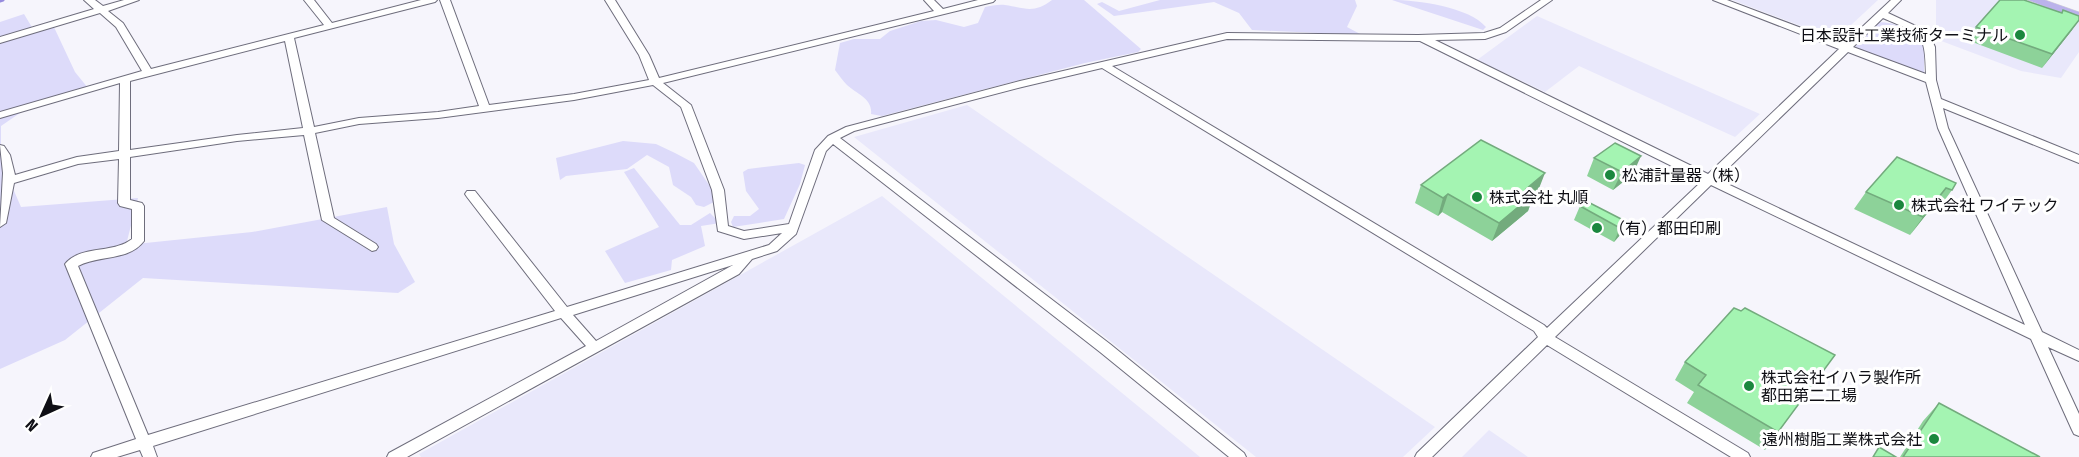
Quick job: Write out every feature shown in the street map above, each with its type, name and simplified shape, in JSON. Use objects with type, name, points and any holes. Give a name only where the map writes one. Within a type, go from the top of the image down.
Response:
[{"type":"main road","points":[[2034,0],[2079,16]]},
{"type":"street","points":[[89,0],[120,25],[148,73]]},
{"type":"street","points":[[0,40],[134,0]]},
{"type":"street","points":[[309,0],[330,26]]},
{"type":"street","points":[[0,115],[125,79],[432,0]]},
{"type":"street","points":[[445,0],[485,109]]},
{"type":"street","points":[[610,0],[644,55],[655,82],[686,105],[704,147],[718,190],[722,228],[744,235],[794,227]]},
{"type":"street","points":[[929,0],[941,12]]},
{"type":"street","points":[[8,181],[76,161],[237,138],[308,131],[359,121],[485,109],[655,82],[990,0]]},
{"type":"street","points":[[98,457],[147,450],[773,248],[784,240],[794,227],[821,150],[832,138],[850,129],[1227,36],[1423,38],[1496,33],[1546,0]]},
{"type":"street","points":[[1718,0],[1931,80]]},
{"type":"street","points":[[1422,457],[1896,0]]},
{"type":"street","points":[[1881,14],[1925,36],[1930,48],[1931,80],[1943,128],[2079,430]]},
{"type":"street","points":[[289,37],[328,220],[372,247]]},
{"type":"street","points":[[1423,38],[1708,179],[2079,356]]},
{"type":"street","points":[[1104,65],[1539,328],[1547,338],[1743,457]]},
{"type":"street","points":[[125,79],[124,203],[138,206],[138,241],[116,250],[87,256],[71,264],[147,450]]},
{"type":"street","points":[[1936,101],[2079,159]]},
{"type":"street","points":[[832,138],[1096,341],[1239,457]]},
{"type":"street","points":[[0,148],[10,162],[0,223]]},
{"type":"street","points":[[471,194],[565,314],[594,347]]},
{"type":"street","points":[[394,457],[735,271],[748,256]]},
{"type":"shaded area","points":[[1052,0],[1084,0],[1141,49],[1138,52],[1085,63],[882,116],[871,114],[870,104],[847,85],[835,70],[840,43],[854,39],[880,39],[890,31],[921,21],[936,20],[964,27],[978,23],[985,7],[1003,5],[1034,9]]},
{"type":"shaded area","points":[[1160,0],[1355,0],[1357,6],[1347,27],[1362,35],[1252,30],[1239,13],[1214,2],[1114,16],[1097,4],[1102,2],[1119,11]]},
{"type":"shaded area","points":[[1392,0],[1429,3],[1456,10],[1468,14],[1486,27],[1483,30]]},
{"type":"shaded area","points":[[1732,0],[1878,0],[1836,39]]},
{"type":"shaded area","points":[[1936,0],[2021,0],[2079,20],[2079,52],[2061,78],[2021,71],[1936,39]]},
{"type":"shaded area","points":[[24,14],[33,29],[0,39],[0,22]]},
{"type":"shaded area","points":[[1537,16],[1760,114],[1735,137],[1579,66],[1545,92],[1477,60]]},
{"type":"shaded area","points":[[1878,22],[1904,28],[1924,44],[1924,74],[1854,48]]},
{"type":"shaded area","points":[[53,25],[75,72],[88,88],[33,104],[1,126],[1,161],[21,207],[138,198],[126,245],[252,232],[387,207],[394,244],[415,282],[398,293],[143,278],[65,340],[0,369],[0,41]]},
{"type":"shaded area","points":[[967,105],[1435,427],[1403,457],[1256,457],[854,137]]},
{"type":"shaded area","points":[[623,141],[656,144],[694,163],[716,195],[714,202],[704,207],[696,205],[691,197],[673,185],[669,167],[647,155],[627,169],[566,176],[560,180],[556,158]]},
{"type":"shaded area","points":[[799,163],[805,165],[800,184],[784,219],[733,227],[731,222],[734,216],[750,216],[759,209],[746,191],[743,172],[748,169]]},
{"type":"shaded area","points":[[634,168],[680,225],[691,225],[710,213],[720,223],[701,226],[705,246],[672,260],[671,270],[625,283],[605,251],[659,227],[624,172]]},
{"type":"shaded area","points":[[882,196],[1200,457],[421,457],[419,454]]},
{"type":"shaded area","points":[[1489,430],[1528,457],[1462,457]]},
{"type":"building","name":"日本設計工業技術ターミナル","points":[[2000,0],[2024,0],[2062,13],[2063,10],[2079,16],[2079,20],[2052,54],[1976,27]]},
{"type":"building","name":"株式会社 丸順","points":[[1481,140],[1545,173],[1526,189],[1535,193],[1499,223],[1448,194],[1443,198],[1421,185]]},
{"type":"building","points":[[1615,143],[1641,156],[1622,172],[1594,158]]},
{"type":"building","points":[[1897,157],[1956,183],[1952,190],[1946,188],[1923,217],[1866,192]]},
{"type":"building","points":[[1586,201],[1627,222],[1620,228],[1580,206]]},
{"type":"building","name":"株式会社イハラ製作所 都田第二工場","points":[[1734,308],[1741,311],[1745,308],[1835,355],[1778,432],[1698,385],[1706,375],[1685,362]]},
{"type":"building","points":[[1939,403],[2040,457],[1903,457]]},
{"type":"building","points":[[1879,447],[1896,457],[1873,457]]},
{"type":"place","name":"日本設計工業技術ターミナル","points":[[2020,35]]},
{"type":"place","name":"松浦計量器（株）","points":[[1610,175]]},
{"type":"place","name":"株式会社 丸順","points":[[1477,197]]},
{"type":"place","name":"株式会社 ワイテック","points":[[1899,205]]},
{"type":"place","name":"（有）都田印刷","points":[[1597,228]]},
{"type":"place","name":"株式会社イハラ製作所 都田第二工場","points":[[1749,386]]},
{"type":"place","name":"遠州樹脂工業株式会社","points":[[1934,439]]}]
